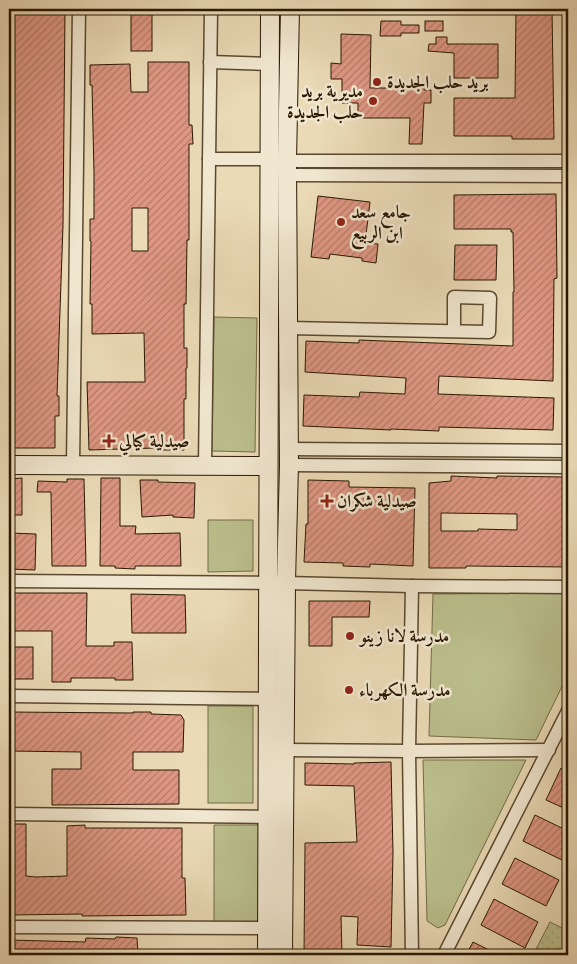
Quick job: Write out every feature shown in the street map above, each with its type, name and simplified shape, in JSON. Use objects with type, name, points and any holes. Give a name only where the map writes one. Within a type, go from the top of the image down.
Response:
[{"type":"street","points":[[74,465],[79,9]]},
{"type":"street","points":[[205,465],[211,9]]},
{"type":"street","points":[[270,9],[268,466],[277,583],[286,750],[283,955]]},
{"type":"street","points":[[268,955],[267,699],[288,457],[290,9]]},
{"type":"street","points":[[210,62],[270,64]]},
{"type":"street","points":[[209,159],[269,159]]},
{"type":"street","points":[[288,168],[568,161]]},
{"type":"street","points":[[288,168],[568,176]]},
{"type":"street","points":[[288,328],[454,331]]},
{"type":"street","points":[[288,457],[568,451]]},
{"type":"street","points":[[288,457],[568,467]]},
{"type":"street","points":[[9,465],[268,466]]},
{"type":"street","points":[[9,581],[568,587]]},
{"type":"street","points":[[412,586],[409,752],[412,955]]},
{"type":"street","points":[[9,696],[267,699]]},
{"type":"street","points":[[444,955],[568,712]]},
{"type":"street","points":[[286,750],[409,752],[549,750]]},
{"type":"street","points":[[9,814],[267,817]]},
{"type":"street","points":[[9,927],[267,928]]},
{"type":"green space","points":[[214,317],[257,318],[255,452],[212,451]]},
{"type":"green space","points":[[208,520],[253,520],[253,571],[208,572]]},
{"type":"green space","points":[[568,593],[568,674],[536,740],[429,736],[433,594]]},
{"type":"green space","points":[[208,706],[253,706],[253,803],[208,803]]},
{"type":"green space","points":[[423,760],[526,760],[445,925],[438,928],[427,921]]},
{"type":"green space","points":[[214,825],[259,825],[258,922],[214,922]]},
{"type":"green space","points":[[550,922],[568,931],[568,955],[533,955]]},
{"type":"building","points":[[9,9],[65,9],[63,225],[57,396],[59,396],[59,416],[55,416],[55,448],[9,448]]},
{"type":"building","points":[[516,9],[552,9],[554,139],[512,139],[512,136],[454,136],[454,98],[515,98]]},
{"type":"building","points":[[131,11],[152,11],[152,51],[131,51]]},
{"type":"building","points":[[381,21],[401,21],[401,25],[419,25],[419,33],[401,33],[401,36],[380,36]]},
{"type":"building","points":[[425,21],[443,21],[443,31],[425,31]]},
{"type":"building","points":[[341,34],[371,35],[370,88],[424,88],[424,90],[431,90],[431,103],[424,103],[422,144],[409,144],[410,118],[358,118],[358,103],[342,103],[342,79],[331,79],[331,63],[341,64]]},
{"type":"building","points":[[436,37],[447,37],[447,44],[498,44],[498,78],[454,78],[454,53],[428,51],[429,44],[436,44]]},
{"type":"building","points":[[148,62],[189,62],[189,125],[192,125],[193,144],[189,144],[189,240],[187,240],[186,304],[184,304],[184,348],[187,348],[187,368],[186,399],[184,399],[184,450],[155,450],[155,448],[89,450],[87,382],[145,382],[144,333],[92,334],[90,219],[94,219],[94,173],[90,65],[130,64],[131,92],[148,92]],"holes":[[[132,208],[148,208],[148,251],[132,251]]]},
{"type":"building","points":[[556,194],[557,278],[554,279],[553,381],[439,376],[438,394],[554,398],[553,430],[439,427],[439,431],[303,426],[304,395],[359,397],[360,392],[405,394],[406,378],[305,372],[306,341],[359,343],[359,340],[513,346],[513,232],[511,232],[511,229],[454,229],[454,195]]},
{"type":"building","name":"جامع سعد ابن الربيع","points":[[318,196],[370,202],[365,243],[378,244],[376,263],[362,261],[362,258],[330,254],[329,259],[311,257]]},
{"type":"building","points":[[455,245],[497,245],[496,280],[454,280]]},
{"type":"building","points":[[451,476],[497,478],[497,476],[564,477],[563,529],[568,529],[568,567],[466,566],[466,568],[429,568],[429,483],[451,481]],"holes":[[[441,513],[517,514],[517,530],[478,529],[478,531],[441,531]]]},
{"type":"building","points":[[22,478],[22,515],[9,515],[9,479]]},
{"type":"building","points":[[101,478],[120,478],[120,526],[136,526],[135,534],[180,533],[181,566],[135,566],[135,569],[100,566]]},
{"type":"building","points":[[67,479],[84,479],[86,566],[52,566],[51,492],[37,492],[38,481],[67,482]]},
{"type":"building","points":[[140,480],[195,483],[194,518],[173,517],[173,515],[142,517]]},
{"type":"building","points":[[308,480],[349,481],[349,487],[415,488],[413,566],[370,564],[370,567],[343,566],[343,563],[304,562],[306,524],[308,524]]},
{"type":"building","points":[[9,533],[36,534],[35,570],[9,569]]},
{"type":"building","points":[[9,593],[87,593],[86,646],[114,646],[114,642],[132,642],[133,680],[71,678],[71,682],[52,682],[52,631],[9,631]]},
{"type":"building","points":[[131,594],[185,595],[186,633],[132,633]]},
{"type":"building","points":[[309,601],[370,601],[369,617],[332,617],[332,646],[309,646]]},
{"type":"building","points":[[9,647],[33,647],[33,679],[9,679]]},
{"type":"building","points":[[9,712],[151,712],[151,714],[181,715],[184,720],[183,752],[133,752],[133,770],[179,770],[179,804],[52,805],[52,769],[81,769],[81,752],[9,751]]},
{"type":"building","points":[[391,762],[393,853],[391,947],[357,945],[358,917],[341,916],[342,955],[304,955],[305,843],[357,842],[354,786],[305,785],[305,763],[354,764]]},
{"type":"building","points":[[561,768],[568,771],[568,810],[546,800]]},
{"type":"building","points":[[535,815],[568,831],[568,857],[566,862],[523,841]]},
{"type":"building","points":[[9,824],[26,824],[26,876],[36,877],[67,876],[67,826],[85,825],[85,828],[182,828],[182,878],[185,878],[186,915],[9,915]]},
{"type":"building","points":[[515,858],[559,880],[546,906],[502,884]]},
{"type":"building","points":[[494,899],[538,922],[525,948],[481,925]]},
{"type":"building","points":[[116,937],[137,938],[138,955],[9,955],[9,940],[85,942],[86,938],[115,939]]},
{"type":"building","points":[[473,942],[499,955],[466,955]]},
{"type":"place","name":"بريد حلب الجديدة","points":[[377,82]]},
{"type":"place","name":"مديرية بريد حلب الجديدة","points":[[373,101]]},
{"type":"place","name":"جامع سعد ابن الربيع","points":[[341,222]]},
{"type":"place","name":"صيدلية كيالي","points":[[109,441]]},
{"type":"place","name":"صيدلية شكران","points":[[327,501]]},
{"type":"place","name":"مدرسة لانا زينو","points":[[350,636]]},
{"type":"place","name":"مدرسة الكهرباء","points":[[349,690]]}]
